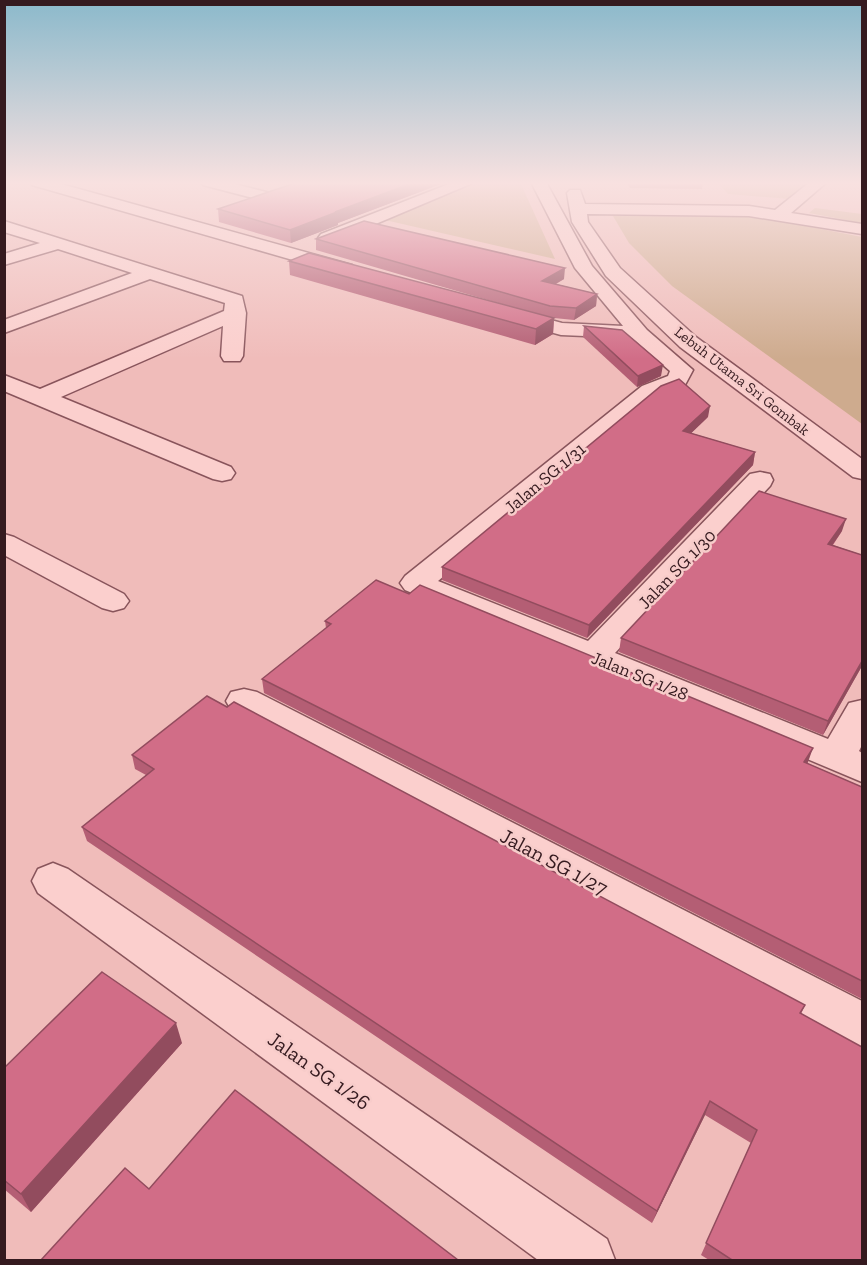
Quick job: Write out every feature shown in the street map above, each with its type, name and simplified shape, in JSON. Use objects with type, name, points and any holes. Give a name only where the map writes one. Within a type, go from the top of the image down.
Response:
[{"type":"street","points":[[47,241],[235,300],[232,356]]},
{"type":"street","points":[[246,241],[368,275]]},
{"type":"street","points":[[288,253],[319,241]]},
{"type":"street","points":[[563,241],[575,268],[640,334]]},
{"type":"street","name":"Lebuh Utama Sri Gombak","points":[[593,241],[613,272],[688,342],[862,471]]},
{"type":"street","points":[[4,260],[55,244]]},
{"type":"street","name":"Lebuh Utama Sri Gombak","points":[[627,258],[685,315],[862,455]]},
{"type":"street","points":[[4,327],[149,273]]},
{"type":"street","points":[[491,310],[561,329],[640,334]]},
{"type":"street","points":[[42,397],[236,313]]},
{"type":"street","name":"Jalan SG 1/31","points":[[416,583],[650,392],[677,380],[681,370],[640,334]]},
{"type":"street","points":[[4,382],[222,473]]},
{"type":"street","name":"Jalan SG 1/30","points":[[593,657],[760,480]]},
{"type":"street","points":[[4,543],[113,601]]},
{"type":"street","name":"Jalan SG 1/28","points":[[416,583],[850,763]]},
{"type":"street","name":"Jalan SG 1/27","points":[[244,702],[862,1025]]},
{"type":"street","points":[[850,763],[862,712]]},
{"type":"street","name":"Jalan SG 1/26","points":[[53,881],[586,1260]]},
{"type":"shaded area","points":[[477,241],[547,241],[555,259]]},
{"type":"shaded area","points":[[628,241],[862,241],[862,424],[672,286]]},
{"type":"building","points":[[323,241],[450,241],[565,268],[542,281],[597,294],[576,308],[550,306]]},
{"type":"building","points":[[309,253],[554,318],[536,329],[289,261]]},
{"type":"building","points":[[584,326],[622,330],[663,365],[638,376]]},
{"type":"building","points":[[679,379],[710,406],[683,431],[755,452],[589,625],[442,567],[661,386]]},
{"type":"building","points":[[759,491],[846,519],[828,544],[862,555],[862,661],[828,721],[621,638]]},
{"type":"building","points":[[376,580],[409,594],[420,585],[813,748],[804,762],[862,787],[862,981],[262,679],[331,624],[325,621]]},
{"type":"building","points":[[207,696],[227,707],[234,702],[805,1005],[800,1013],[862,1047],[862,1260],[732,1260],[706,1243],[757,1130],[710,1101],[657,1211],[82,827],[154,769],[132,755]]},
{"type":"building","points":[[102,972],[176,1023],[21,1194],[4,1180],[4,1068]]},
{"type":"building","points":[[235,1090],[458,1260],[41,1260],[125,1168],[149,1189]]}]
